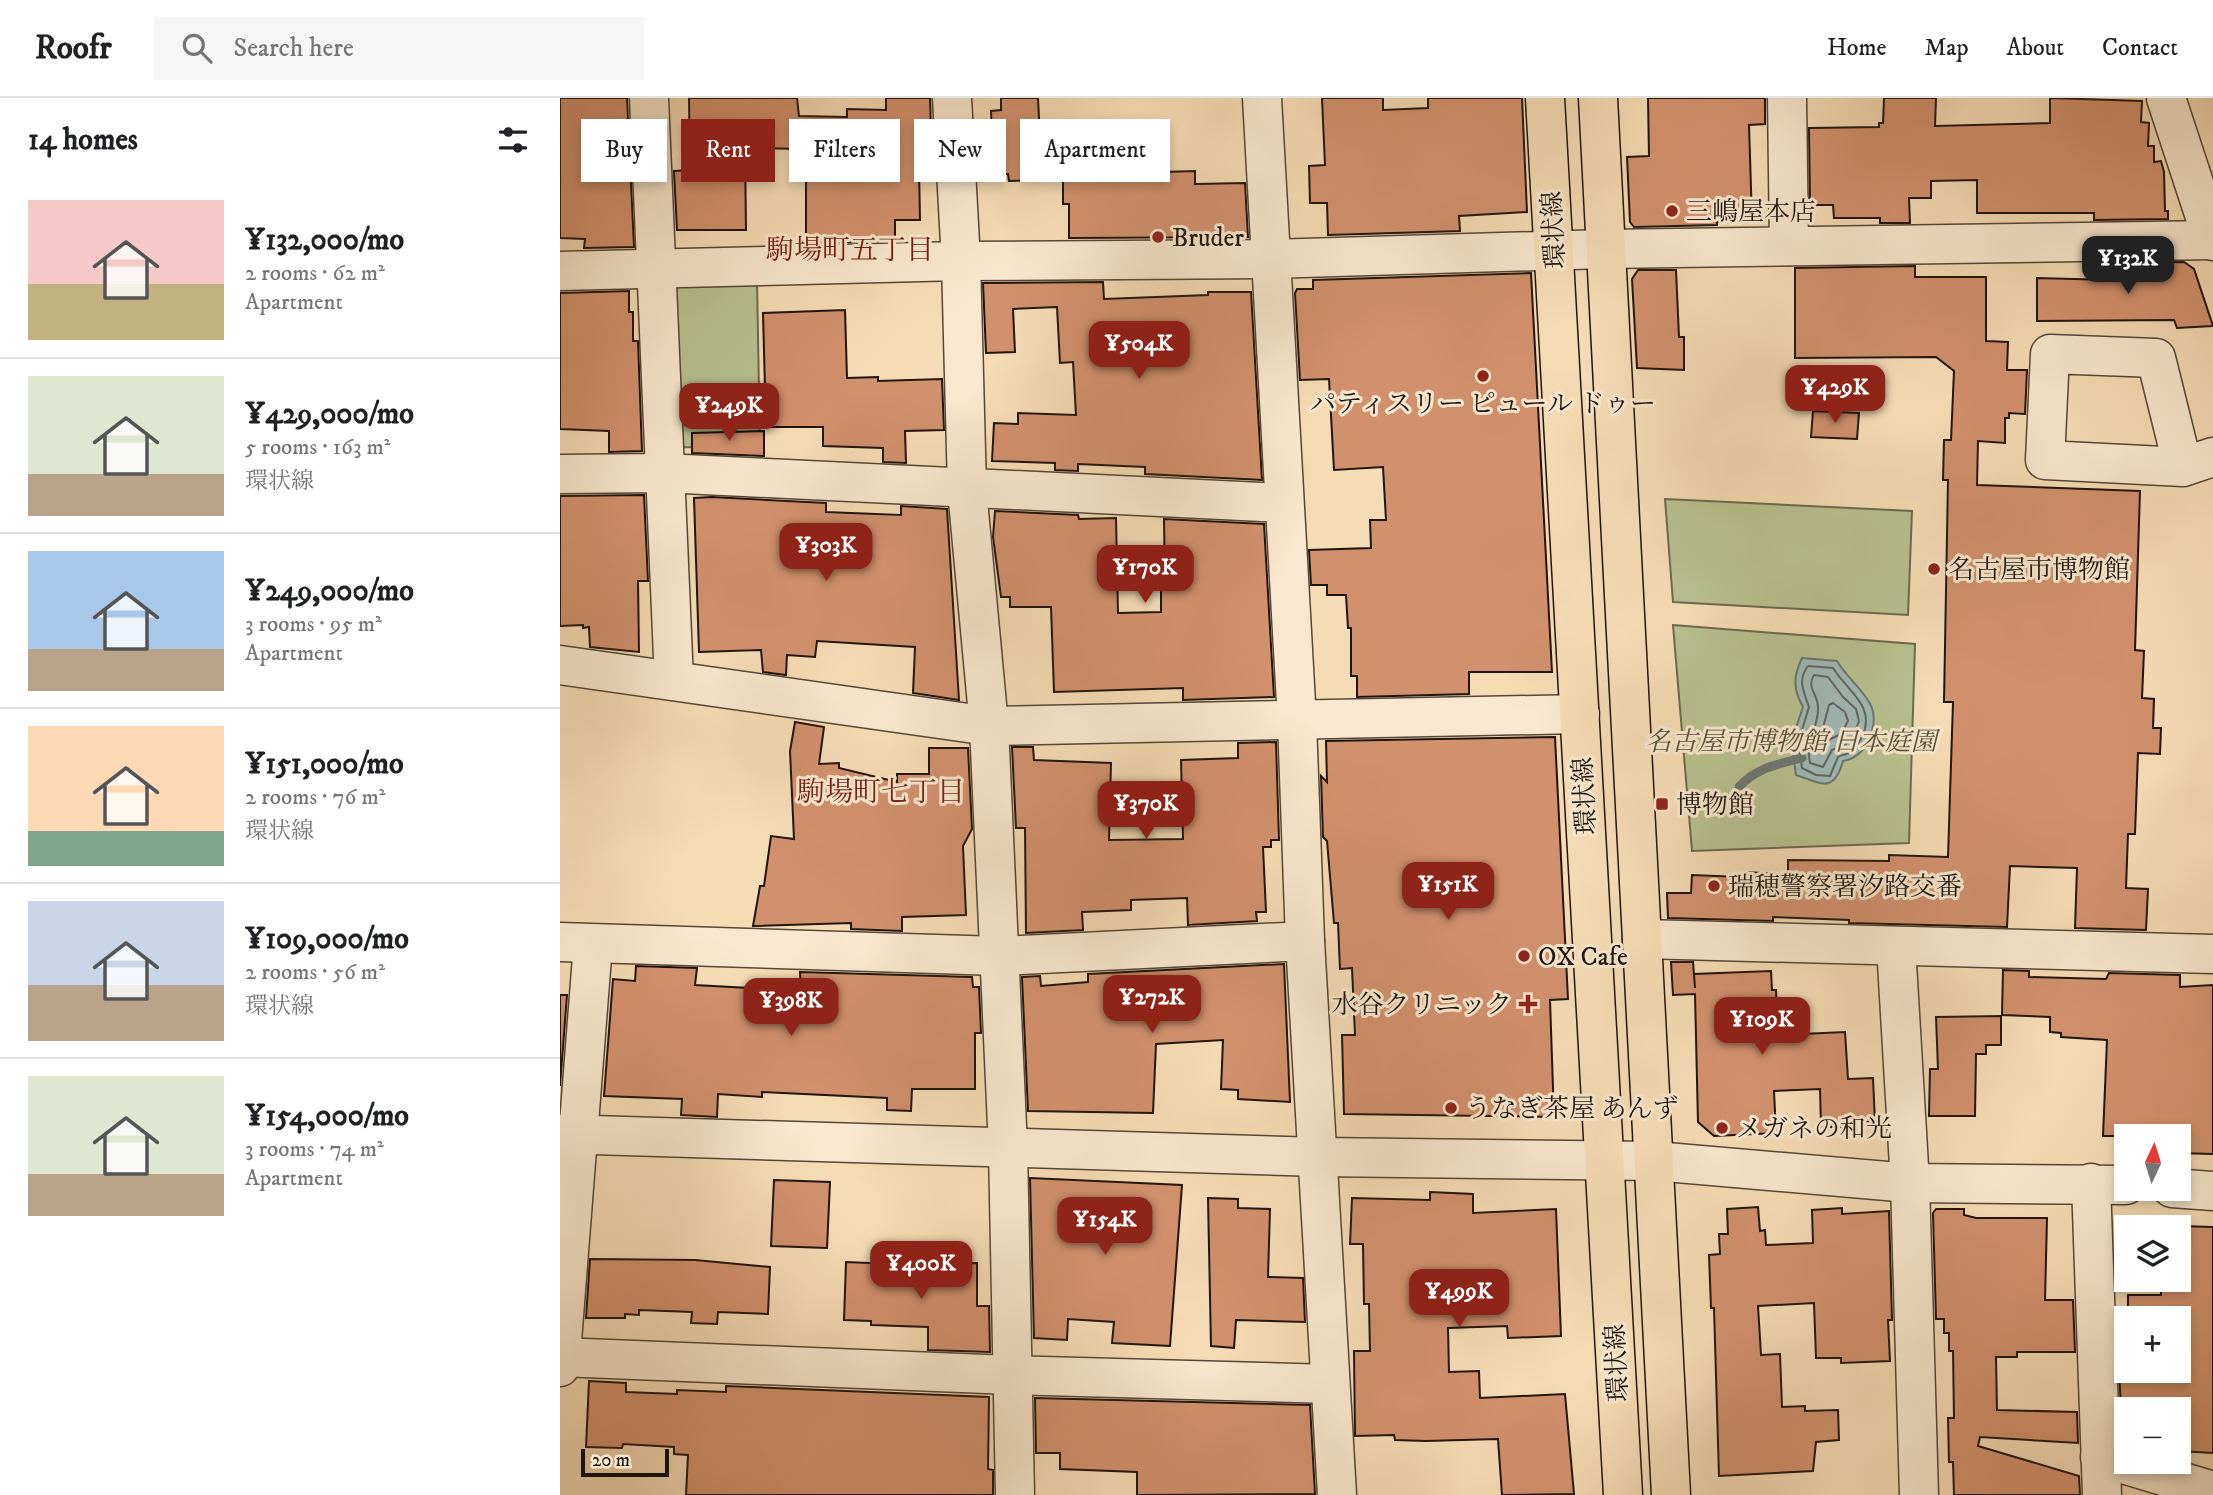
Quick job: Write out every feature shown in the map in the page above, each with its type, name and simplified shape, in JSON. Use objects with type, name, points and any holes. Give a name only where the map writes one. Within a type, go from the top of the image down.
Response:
[{"type":"main road","name":"環状線","points":[[1545,98],[1623,1495]]},
{"type":"main road","name":"環状線","points":[[1598,98],[1671,1495]]},
{"type":"street","points":[[649,98],[663,474],[674,681]]},
{"type":"street","points":[[951,98],[961,261],[967,490],[989,726],[1008,1149],[1015,1495]]},
{"type":"street","points":[[1262,98],[1297,721],[1305,942],[1337,1495]]},
{"type":"street","points":[[1787,98],[1789,246]]},
{"type":"street","points":[[560,271],[961,261],[1269,259],[1605,249],[2213,240],[2166,98]]},
{"type":"street","points":[[560,474],[663,474],[1284,503]]},
{"type":"street","points":[[560,665],[989,726],[1580,714]]},
{"type":"street","points":[[1642,939],[2213,954]]},
{"type":"street","points":[[560,1367],[576,943],[999,956],[1305,942]]},
{"type":"street","points":[[1896,946],[1910,1182],[1919,1495]]},
{"type":"street","points":[[569,1135],[1319,1157],[1654,1161],[1910,1182],[2109,1184],[2100,1457],[2102,1495]]},
{"type":"street","points":[[2191,1189],[2213,1191]]},
{"type":"street","points":[[560,1357],[1011,1376],[1330,1384]]},
{"type":"street","points":[[2100,1457],[2213,1491]]},
{"type":"green space","points":[[757,280],[760,448],[668,447],[664,283]]},
{"type":"green space","points":[[1665,499],[1912,511],[1908,615],[1673,602]]},
{"type":"green space","name":"名古屋市博物館 日本庭園","points":[[1673,625],[1915,644],[1909,843],[1692,851]]},
{"type":"water","points":[[1802,658],[1837,661],[1866,698],[1874,716],[1873,728],[1864,748],[1855,757],[1843,761],[1836,778],[1831,782],[1820,783],[1796,775],[1791,742],[1803,707],[1795,683]]},
{"type":"building","points":[[560,98],[627,98],[628,119],[581,119],[581,182],[631,182],[634,247],[584,248],[585,239],[560,238]]},
{"type":"building","points":[[689,98],[797,98],[799,116],[847,117],[847,109],[886,110],[886,98],[930,98],[931,119],[914,119],[914,182],[919,182],[920,220],[895,220],[895,241],[806,243],[806,182],[900,182],[900,119],[789,119],[789,149],[775,148],[775,119],[689,119]]},
{"type":"building","points":[[1001,98],[1038,98],[1039,119],[1020,119],[1020,181],[1009,181],[1006,174],[1006,119],[991,119],[991,111],[1001,110]]},
{"type":"building","points":[[1322,98],[1383,98],[1383,110],[1428,108],[1428,98],[1522,98],[1527,212],[1459,216],[1460,231],[1328,235],[1327,203],[1310,203],[1309,166],[1325,165]]},
{"type":"building","points":[[1648,98],[1765,98],[1765,124],[1749,125],[1752,220],[1717,222],[1717,225],[1634,227],[1630,222],[1627,157],[1649,156]]},
{"type":"building","points":[[1884,98],[1936,98],[1935,126],[2050,123],[2050,98],[2142,101],[2141,122],[2149,123],[2148,146],[2154,146],[2154,162],[2161,161],[2164,172],[2165,211],[2168,211],[2168,219],[2094,220],[2094,213],[1977,213],[1977,180],[1931,181],[1931,198],[1909,198],[1910,223],[1880,223],[1880,218],[1834,218],[1833,205],[1810,205],[1809,128],[1879,127],[1879,123],[1883,123]]},
{"type":"building","points":[[674,171],[681,171],[681,182],[745,182],[746,230],[677,230]]},
{"type":"building","points":[[1195,171],[1195,184],[1245,183],[1248,237],[1069,238],[1069,204],[1063,204],[1063,182],[1170,182],[1170,172]]},
{"type":"building","points":[[2184,262],[2194,269],[2213,326],[2177,328],[2174,320],[2037,321],[2037,278],[2112,280],[2113,263]]},
{"type":"building","points":[[1915,266],[1915,277],[1986,277],[1986,341],[2008,342],[2007,370],[2027,370],[2025,414],[2009,413],[2009,418],[2005,418],[2005,443],[1978,441],[1977,485],[2140,491],[2135,650],[2144,651],[2142,698],[2154,699],[2153,728],[2161,728],[2160,754],[2138,753],[2135,834],[2128,834],[2126,888],[2148,889],[2146,930],[2075,928],[2077,868],[2010,866],[2007,927],[1849,923],[1849,920],[1773,917],[1773,921],[1668,918],[1667,893],[1691,893],[1692,875],[1742,877],[1743,872],[1788,874],[1788,860],[1889,861],[1889,855],[1948,857],[1953,702],[1944,702],[1948,480],[1943,480],[1944,440],[1951,440],[1954,371],[1936,357],[1795,358],[1795,268]]},
{"type":"building","points":[[1638,270],[1676,270],[1679,337],[1684,337],[1684,370],[1637,368],[1632,279]]},
{"type":"building","points":[[1531,273],[1552,672],[1469,672],[1469,694],[1357,697],[1357,676],[1351,676],[1351,628],[1348,628],[1346,595],[1327,595],[1327,585],[1311,585],[1309,550],[1371,548],[1370,520],[1386,520],[1383,467],[1334,470],[1329,379],[1300,380],[1295,293],[1297,289],[1313,289],[1313,280]]},
{"type":"building","points":[[1103,282],[1104,299],[1251,292],[1262,480],[1145,474],[1145,467],[1078,464],[1078,471],[1055,470],[1055,463],[992,461],[994,423],[1018,424],[1018,413],[1076,415],[1073,362],[1060,363],[1057,307],[1013,309],[1015,352],[986,353],[983,283]]},
{"type":"building","points":[[629,291],[629,312],[633,312],[633,341],[638,341],[642,451],[609,452],[609,431],[560,429],[560,293]]},
{"type":"building","points":[[845,310],[847,378],[878,377],[878,381],[942,379],[944,430],[905,431],[906,463],[883,462],[883,448],[823,446],[823,427],[766,427],[763,313]]},
{"type":"building","points":[[1813,411],[1859,413],[1857,439],[1811,437]]},
{"type":"building","points":[[764,431],[764,456],[692,453],[692,433]]},
{"type":"building","points":[[644,495],[648,581],[638,581],[639,652],[590,647],[589,627],[560,626],[560,496]]},
{"type":"building","points":[[694,498],[826,503],[826,512],[901,515],[901,506],[947,509],[959,700],[913,693],[915,647],[817,641],[815,657],[787,655],[786,675],[763,672],[761,650],[699,652]]},
{"type":"building","points":[[995,511],[1078,515],[1079,519],[1116,518],[1118,613],[1161,612],[1161,589],[1165,589],[1164,519],[1264,524],[1274,697],[1183,700],[1183,688],[1054,692],[1051,607],[1010,607],[1010,597],[1001,597],[993,537]]},
{"type":"building","points":[[795,722],[824,727],[819,764],[839,763],[839,768],[897,782],[897,774],[929,774],[929,748],[968,748],[972,829],[963,846],[966,915],[902,917],[902,931],[851,929],[851,923],[753,926],[760,886],[764,886],[771,836],[794,839],[790,751]]},
{"type":"building","points":[[1555,737],[1568,999],[1550,1000],[1554,1117],[1344,1114],[1342,1035],[1355,1035],[1352,968],[1340,969],[1338,923],[1334,923],[1327,841],[1323,837],[1321,776],[1327,782],[1326,741]]},
{"type":"building","points":[[1276,742],[1279,840],[1271,840],[1271,847],[1263,847],[1266,912],[1256,912],[1257,921],[1188,925],[1187,898],[1131,900],[1131,910],[1082,912],[1083,930],[1026,933],[1025,828],[1016,828],[1012,747],[1033,747],[1034,760],[1111,763],[1109,840],[1183,839],[1181,760],[1238,758],[1238,743]]},
{"type":"building","points":[[1671,962],[1693,962],[1695,988],[1694,974],[1771,971],[1772,990],[1776,990],[1778,1035],[1845,1032],[1848,1079],[1873,1078],[1875,1122],[1857,1122],[1857,1127],[1821,1127],[1820,1089],[1774,1091],[1776,1133],[1714,1136],[1698,1122],[1695,994],[1673,995]]},
{"type":"building","points":[[1284,964],[1290,1102],[1238,1099],[1238,1090],[1221,1089],[1223,1040],[1156,1044],[1153,1113],[1028,1111],[1022,977],[1040,976],[1041,986],[1088,982],[1088,974]]},
{"type":"building","points":[[636,966],[697,968],[695,985],[749,988],[749,995],[801,994],[800,972],[972,977],[973,987],[979,987],[981,1033],[975,1033],[975,1089],[912,1089],[911,1111],[887,1110],[887,1098],[762,1092],[762,1097],[718,1094],[717,1117],[681,1115],[682,1099],[604,1096],[613,979],[635,981]]},
{"type":"building","points":[[2003,970],[2029,971],[2029,977],[2106,979],[2109,973],[2180,975],[2180,987],[2213,985],[2213,1154],[2191,1153],[2191,1124],[2114,1124],[2114,1136],[2103,1136],[2107,1040],[2061,1037],[2061,1033],[2050,1032],[2050,1017],[2002,1015]]},
{"type":"building","points":[[560,995],[567,995],[560,1086]]},
{"type":"building","points":[[2001,1016],[2001,1045],[1986,1045],[1986,1054],[1976,1054],[1975,1116],[1929,1116],[1930,1069],[1938,1069],[1936,1017]]},
{"type":"building","points":[[1030,1178],[1182,1185],[1170,1346],[1112,1343],[1114,1322],[1068,1319],[1067,1340],[1034,1338]]},
{"type":"building","points":[[774,1180],[830,1182],[827,1248],[771,1246]]},
{"type":"building","points":[[1430,1192],[1473,1194],[1473,1213],[1556,1209],[1561,1336],[1508,1338],[1507,1326],[1448,1328],[1449,1372],[1479,1371],[1480,1398],[1565,1394],[1574,1494],[1502,1495],[1498,1439],[1426,1441],[1395,1440],[1394,1435],[1355,1436],[1354,1351],[1370,1351],[1369,1304],[1364,1304],[1363,1244],[1350,1244],[1352,1198],[1430,1200]]},
{"type":"building","points":[[1208,1198],[1238,1199],[1238,1208],[1270,1209],[1268,1277],[1303,1278],[1305,1322],[1236,1320],[1234,1348],[1211,1346]]},
{"type":"building","points":[[1758,1207],[1760,1231],[1765,1230],[1766,1245],[1813,1243],[1812,1210],[1842,1208],[1842,1214],[1889,1211],[1892,1320],[1888,1320],[1890,1361],[1841,1363],[1841,1358],[1816,1358],[1814,1303],[1758,1306],[1761,1355],[1780,1354],[1782,1407],[1805,1406],[1805,1411],[1838,1410],[1839,1440],[1816,1442],[1813,1471],[1719,1476],[1714,1308],[1711,1308],[1709,1255],[1720,1254],[1719,1234],[1728,1234],[1727,1209]]},
{"type":"building","points":[[1936,1209],[1964,1209],[1964,1215],[1976,1218],[2047,1218],[2045,1300],[2073,1300],[2075,1352],[2017,1352],[2017,1357],[1996,1357],[1997,1410],[2077,1412],[2078,1443],[1980,1437],[1978,1446],[2079,1476],[2080,1495],[1954,1495],[1953,1462],[1949,1462],[1948,1418],[1954,1418],[1953,1351],[1949,1351],[1949,1333],[1944,1333],[1944,1319],[1936,1319],[1933,1213]]},
{"type":"building","points":[[2191,1226],[2213,1227],[2213,1453],[2191,1452],[2191,1397],[2120,1397],[2120,1383],[2191,1383],[2191,1306],[2128,1306],[2128,1295],[2161,1295],[2161,1292],[2191,1292]]},
{"type":"building","points":[[590,1259],[695,1260],[770,1267],[768,1314],[718,1312],[717,1324],[691,1323],[692,1312],[639,1310],[639,1315],[625,1314],[625,1318],[586,1318]]},
{"type":"building","points":[[937,1259],[937,1264],[977,1263],[977,1306],[989,1306],[990,1352],[928,1350],[928,1327],[871,1325],[871,1321],[844,1320],[846,1262],[893,1264],[894,1260]]},
{"type":"building","points":[[589,1381],[626,1383],[626,1392],[726,1392],[726,1386],[989,1397],[988,1469],[993,1470],[993,1495],[686,1495],[688,1455],[674,1454],[674,1447],[623,1444],[622,1448],[586,1447]]},
{"type":"building","points":[[1035,1398],[1310,1405],[1315,1494],[1137,1495],[1137,1472],[1060,1469],[1060,1453],[1036,1453]]},
{"type":"waterway","points":[[1739,787],[1760,771],[1802,758]]},
{"type":"place","name":"三嶋屋本店","points":[[1672,211]]},
{"type":"place","name":"Bruder","points":[[1158,237]]},
{"type":"place","name":"パティスリー ピュール ドゥー","points":[[1483,376]]},
{"type":"place","name":"名古屋市博物館","points":[[1934,569]]},
{"type":"place","name":"博物館","points":[[1662,804]]},
{"type":"place","name":"瑞穂警察署汐路交番","points":[[1714,886]]},
{"type":"place","name":"OX Cafe","points":[[1524,956]]},
{"type":"place","name":"水谷クリニック","points":[[1528,1004]]},
{"type":"place","name":"うなぎ茶屋 あんず","points":[[1451,1108]]},
{"type":"place","name":"メガネの和光","points":[[1722,1128]]},
{"type":"district","name":"駒場町五丁目","points":[[850,249]]},
{"type":"district","name":"駒場町七丁目","points":[[881,791]]}]
